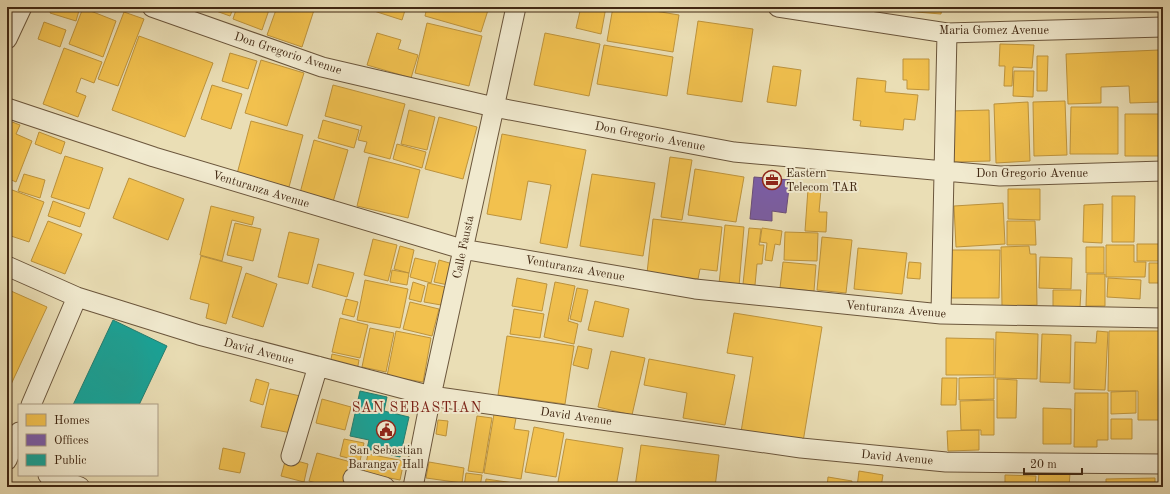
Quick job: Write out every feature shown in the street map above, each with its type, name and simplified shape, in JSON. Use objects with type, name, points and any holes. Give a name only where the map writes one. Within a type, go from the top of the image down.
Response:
[{"type":"street","points":[[7,39],[22,7]]},
{"type":"street","name":"Don Gregorio Avenue","points":[[152,7],[322,67],[494,106],[734,152],[1000,176],[1163,171]]},
{"type":"street","name":"Calle Fausta","points":[[413,487],[462,249],[516,7]]},
{"type":"street","name":"Maria Gomez Avenue","points":[[778,7],[947,33],[1163,27]]},
{"type":"street","points":[[941,314],[947,33]]},
{"type":"street","name":"Venturanza Avenue","points":[[7,108],[154,157],[462,249],[695,288],[941,314],[1163,318]]},
{"type":"street","name":"David Avenue","points":[[7,266],[77,297],[200,335],[431,396],[801,448],[946,462],[1163,464]]},
{"type":"street","points":[[31,404],[77,297]]},
{"type":"street","points":[[291,456],[318,366]]},
{"type":"street","points":[[18,434],[7,460],[18,464]]},
{"type":"street","points":[[51,476],[80,487]]},
{"type":"street","points":[[353,478],[385,487]]},
{"type":"building: Homes","points":[[52,7],[80,7],[76,21],[50,13]]},
{"type":"building: Homes","points":[[205,7],[234,7],[230,16]]},
{"type":"building: Homes","points":[[237,7],[270,7],[262,30],[233,19]]},
{"type":"building: Homes","points":[[277,7],[315,7],[302,47],[267,35]]},
{"type":"building: Homes","points":[[375,7],[406,7],[402,20],[374,11]]},
{"type":"building: Homes","points":[[427,7],[489,7],[481,32],[425,16]]},
{"type":"building: Homes","points":[[581,7],[606,7],[601,34],[576,28]]},
{"type":"building: Homes","points":[[613,7],[631,7],[679,15],[673,52],[607,41]]},
{"type":"building: Homes","points":[[885,7],[903,7],[903,11],[885,10]]},
{"type":"building: Homes","points":[[904,7],[942,7],[941,14],[904,11]]},
{"type":"building: Homes","points":[[83,8],[116,21],[103,57],[69,44]]},
{"type":"building: Homes","points":[[124,12],[144,19],[118,86],[98,79]]},
{"type":"building: Homes","points":[[698,21],[753,29],[742,102],[687,94]]},
{"type":"building: Homes","points":[[44,22],[66,30],[60,47],[38,39]]},
{"type":"building: Homes","points":[[427,23],[482,36],[469,86],[415,73]]},
{"type":"building: Homes","points":[[377,33],[401,40],[398,49],[418,55],[411,78],[367,65]]},
{"type":"building: Homes","points":[[545,33],[600,44],[589,96],[534,85]]},
{"type":"building: Homes","points":[[139,36],[213,63],[185,137],[112,110]]},
{"type":"building: Homes","points":[[1000,44],[1034,45],[1032,68],[1013,67],[1012,86],[1004,86],[1005,66],[999,66]]},
{"type":"building: Homes","points":[[604,45],[673,57],[667,96],[597,84]]},
{"type":"building: Homes","points":[[64,48],[102,62],[94,83],[81,78],[76,92],[86,96],[78,117],[43,104]]},
{"type":"building: Homes","points":[[1159,50],[1161,102],[1130,103],[1129,86],[1101,87],[1101,103],[1068,104],[1066,54]]},
{"type":"building: Homes","points":[[230,53],[257,61],[248,89],[222,81]]},
{"type":"building: Homes","points":[[1037,56],[1048,56],[1047,91],[1037,91]]},
{"type":"building: Homes","points":[[903,59],[929,59],[929,90],[907,89],[907,80],[903,80]]},
{"type":"building: Homes","points":[[261,60],[304,73],[287,126],[245,113]]},
{"type":"building: Homes","points":[[773,66],[801,70],[796,106],[767,102]]},
{"type":"building: Homes","points":[[1014,71],[1034,71],[1033,97],[1013,96]]},
{"type":"building: Homes","points":[[857,78],[886,81],[885,92],[918,95],[915,120],[904,119],[903,130],[860,126],[861,121],[853,120]]},
{"type":"building: Homes","points":[[212,85],[242,94],[231,129],[201,119]]},
{"type":"building: Homes","points":[[333,85],[405,104],[390,159],[364,152],[367,142],[358,140],[362,126],[325,116]]},
{"type":"building: Homes","points":[[1065,101],[1067,155],[1034,156],[1033,102]]},
{"type":"building: Homes","points":[[1028,102],[1030,161],[996,163],[994,104]]},
{"type":"building: Homes","points":[[1071,107],[1118,107],[1118,154],[1070,154]]},
{"type":"building: Homes","points":[[409,110],[435,117],[427,150],[401,144]]},
{"type":"building: Homes","points":[[989,110],[990,161],[953,162],[952,111]]},
{"type":"building: Homes","points":[[1125,114],[1163,114],[1162,156],[1125,156]]},
{"type":"building: Homes","points":[[439,117],[477,127],[463,179],[425,169]]},
{"type":"building: Homes","points":[[7,120],[20,125],[16,134],[32,141],[16,182],[7,178]]},
{"type":"building: Homes","points":[[323,120],[359,130],[354,148],[318,138]]},
{"type":"building: Homes","points":[[251,121],[303,135],[289,187],[237,174]]},
{"type":"building: Homes","points":[[39,132],[65,142],[61,154],[35,144]]},
{"type":"building: Homes","points":[[502,134],[586,150],[567,248],[540,243],[551,185],[528,181],[521,220],[487,214]]},
{"type":"building: Homes","points":[[314,140],[348,150],[333,202],[300,193]]},
{"type":"building: Homes","points":[[397,144],[426,152],[422,168],[393,159]]},
{"type":"building: Homes","points":[[65,156],[103,168],[89,209],[51,197]]},
{"type":"building: Homes","points":[[369,157],[420,170],[408,218],[357,206]]},
{"type":"building: Homes","points":[[670,157],[692,160],[682,220],[661,217]]},
{"type":"building: Homes","points":[[695,169],[744,177],[736,222],[688,215]]},
{"type":"building: Homes","points":[[24,174],[45,180],[40,198],[18,191]]},
{"type":"building: Homes","points":[[592,174],[655,183],[643,256],[580,246]]},
{"type":"building: Homes","points":[[129,178],[184,199],[168,240],[113,218]]},
{"type":"building: Homes","points":[[7,188],[44,202],[29,242],[11,236],[7,244]]},
{"type":"building: Homes","points":[[808,189],[821,190],[819,212],[827,212],[826,232],[805,231]]},
{"type":"building: Homes","points":[[1008,189],[1040,189],[1040,220],[1008,219]]},
{"type":"building: Homes","points":[[1112,196],[1135,196],[1134,242],[1112,242]]},
{"type":"building: Homes","points":[[53,201],[85,213],[80,227],[48,216]]},
{"type":"building: Homes","points":[[1003,203],[1005,244],[956,247],[954,206]]},
{"type":"building: Homes","points":[[1103,204],[1102,243],[1083,242],[1084,205]]},
{"type":"building: Homes","points":[[211,206],[254,217],[252,225],[232,220],[222,261],[200,255]]},
{"type":"building: Homes","points":[[653,219],[722,227],[717,271],[700,269],[698,279],[647,273]]},
{"type":"building: Homes","points":[[48,221],[82,234],[65,274],[31,261]]},
{"type":"building: Homes","points":[[1007,221],[1035,221],[1036,245],[1007,245]]},
{"type":"building: Homes","points":[[235,223],[261,229],[253,261],[227,255]]},
{"type":"building: Homes","points":[[725,225],[744,227],[739,286],[719,284]]},
{"type":"building: Homes","points":[[749,228],[761,229],[759,245],[764,245],[762,264],[757,264],[755,285],[743,284]]},
{"type":"building: Homes","points":[[762,228],[782,231],[780,245],[775,244],[772,261],[765,260],[767,243],[760,242]]},
{"type":"building: Homes","points":[[289,232],[319,239],[308,284],[278,277]]},
{"type":"building: Homes","points":[[785,232],[818,233],[817,261],[784,260]]},
{"type":"building: Homes","points":[[822,237],[852,240],[846,293],[817,290]]},
{"type":"building: Homes","points":[[373,239],[397,245],[388,281],[364,275]]},
{"type":"building: Homes","points":[[1137,244],[1163,244],[1163,261],[1137,261]]},
{"type":"building: Homes","points":[[1106,245],[1134,245],[1134,262],[1146,262],[1145,277],[1106,277]]},
{"type":"building: Homes","points":[[400,246],[414,250],[409,273],[394,269]]},
{"type":"building: Homes","points":[[1029,246],[1030,254],[1036,254],[1037,305],[1002,306],[1001,247]]},
{"type":"building: Homes","points":[[1086,247],[1104,247],[1104,273],[1086,273]]},
{"type":"building: Homes","points":[[858,248],[907,253],[902,294],[854,289]]},
{"type":"building: Homes","points":[[951,250],[1000,250],[999,298],[951,298]]},
{"type":"building: Homes","points":[[201,256],[242,267],[226,324],[206,318],[209,304],[190,299]]},
{"type":"building: Homes","points":[[1040,257],[1072,258],[1071,289],[1039,288]]},
{"type":"building: Homes","points":[[415,258],[436,263],[431,283],[410,277]]},
{"type":"building: Homes","points":[[439,260],[453,264],[448,285],[434,282]]},
{"type":"building: Homes","points":[[783,262],[816,265],[814,291],[780,288]]},
{"type":"building: Homes","points":[[909,262],[921,263],[920,279],[907,278]]},
{"type":"building: Homes","points":[[1149,263],[1163,263],[1163,283],[1149,283]]},
{"type":"building: Homes","points":[[318,264],[354,273],[347,297],[312,287]]},
{"type":"building: Homes","points":[[392,270],[409,273],[407,285],[390,282]]},
{"type":"building: Homes","points":[[246,273],[277,284],[263,327],[232,317]]},
{"type":"building: Homes","points":[[1087,274],[1105,274],[1105,306],[1086,306]]},
{"type":"building: Homes","points":[[517,278],[547,284],[542,311],[512,306]]},
{"type":"building: Homes","points":[[1108,278],[1141,280],[1140,299],[1107,297]]},
{"type":"building: Homes","points":[[365,280],[408,289],[400,328],[357,320]]},
{"type":"building: Homes","points":[[413,282],[425,286],[421,302],[409,299]]},
{"type":"building: Homes","points":[[555,282],[575,286],[568,321],[578,324],[574,344],[544,337]]},
{"type":"building: Homes","points":[[428,283],[445,287],[441,305],[424,302]]},
{"type":"building: Homes","points":[[577,288],[588,290],[581,322],[570,319]]},
{"type":"building: Homes","points":[[1053,290],[1081,290],[1080,307],[1053,307]]},
{"type":"building: Homes","points":[[11,291],[47,307],[7,393],[7,300]]},
{"type":"building: Homes","points":[[346,299],[358,302],[354,317],[342,314]]},
{"type":"building: Homes","points":[[595,301],[629,309],[623,337],[588,330]]},
{"type":"building: Homes","points":[[410,302],[439,309],[432,336],[403,329]]},
{"type":"building: Homes","points":[[514,309],[544,314],[540,338],[510,334]]},
{"type":"building: Homes","points":[[734,313],[822,327],[803,442],[741,432],[753,357],[727,353]]},
{"type":"building: Homes","points":[[340,318],[368,325],[360,358],[332,352]]},
{"type":"building: Homes","points":[[370,328],[394,333],[386,372],[362,367]]},
{"type":"building: Homes","points":[[396,331],[431,338],[423,382],[387,376]]},
{"type":"building: Homes","points":[[1097,331],[1108,332],[1105,390],[1074,389],[1075,342],[1096,343]]},
{"type":"building: Homes","points":[[1109,331],[1163,331],[1163,420],[1138,420],[1138,391],[1108,391]]},
{"type":"building: Homes","points":[[996,332],[1038,334],[1037,379],[995,378]]},
{"type":"building: Homes","points":[[1042,334],[1071,335],[1070,383],[1040,382]]},
{"type":"building: Homes","points":[[507,336],[574,346],[565,404],[498,395]]},
{"type":"building: Homes","points":[[946,338],[994,339],[994,375],[946,375]]},
{"type":"building: Homes","points":[[578,346],[592,349],[588,369],[573,365]]},
{"type":"building: Homes","points":[[611,351],[645,358],[632,415],[598,407]]},
{"type":"building: Homes","points":[[332,354],[359,360],[357,371],[330,365]]},
{"type":"building: Homes","points":[[649,359],[735,375],[725,425],[683,418],[687,393],[644,385]]},
{"type":"building: Homes","points":[[994,377],[994,399],[959,400],[959,378]]},
{"type":"building: Homes","points":[[942,378],[957,378],[956,405],[941,405]]},
{"type":"building: Homes","points":[[256,379],[269,383],[263,405],[250,401]]},
{"type":"building: Homes","points":[[997,379],[1017,380],[1016,418],[997,418]]},
{"type":"building: Homes","points":[[270,389],[300,396],[291,433],[261,427]]},
{"type":"building: Homes","points":[[1136,391],[1136,413],[1111,414],[1111,392]]},
{"type":"building: Homes","points":[[1075,393],[1108,393],[1108,440],[1097,440],[1097,447],[1074,447]]},
{"type":"building: Homes","points":[[322,399],[351,407],[345,430],[316,423]]},
{"type":"building: Homes","points":[[994,400],[994,435],[981,435],[981,430],[961,430],[960,401]]},
{"type":"building: Homes","points":[[1043,408],[1071,409],[1071,444],[1043,444]]},
{"type":"building: Homes","points":[[494,414],[516,418],[514,429],[529,431],[521,479],[484,473]]},
{"type":"building: Homes","points":[[477,416],[492,418],[483,473],[468,471]]},
{"type":"building: Homes","points":[[1111,419],[1132,419],[1132,439],[1111,439]]},
{"type":"building: Homes","points":[[438,420],[448,421],[446,436],[436,434]]},
{"type":"building: Homes","points":[[1163,424],[1163,454],[1162,454]]},
{"type":"building: Homes","points":[[534,427],[564,433],[556,477],[525,472]]},
{"type":"building: Homes","points":[[979,430],[979,450],[948,451],[947,431]]},
{"type":"building: Homes","points":[[344,439],[364,443],[360,461],[340,456]]},
{"type":"building: Homes","points":[[566,439],[623,448],[616,487],[557,487]]},
{"type":"building: Homes","points":[[641,445],[719,455],[715,487],[635,487]]},
{"type":"building: Homes","points":[[223,448],[245,453],[240,473],[219,469]]},
{"type":"building: Homes","points":[[317,453],[351,462],[344,487],[330,487],[309,481]]},
{"type":"building: Homes","points":[[368,454],[404,461],[400,480],[364,473]]},
{"type":"building: Homes","points":[[286,458],[308,464],[304,482],[281,476]]},
{"type":"building: Homes","points":[[429,462],[464,468],[462,483],[426,478]]},
{"type":"building: Homes","points":[[859,471],[883,475],[881,487],[857,487]]},
{"type":"building: Homes","points":[[1039,472],[1070,473],[1069,487],[1038,487]]},
{"type":"building: Homes","points":[[466,473],[482,475],[480,487],[464,487]]},
{"type":"building: Homes","points":[[1005,475],[1036,476],[1035,487],[1005,487]]},
{"type":"building: Homes","points":[[1159,475],[1163,475],[1163,487],[1159,487]]},
{"type":"building: Homes","points":[[828,477],[852,481],[851,487],[827,487]]},
{"type":"building: Homes","points":[[1155,478],[1155,487],[1106,487],[1106,479]]},
{"type":"building: Homes","points":[[486,479],[542,487],[485,487]]},
{"type":"building: Offices","points":[[754,177],[790,180],[786,213],[772,211],[772,221],[750,219]]},
{"type":"building: Public","points":[[113,320],[167,346],[139,404],[73,404]]},
{"type":"building: Public","points":[[360,391],[387,397],[384,411],[409,417],[400,457],[367,449],[369,440],[350,436]]},
{"type":"place","name":"Eastern Telecom TAR","points":[[772,180]]},
{"type":"place","name":"San Sebastian Barangay Hall","points":[[386,430]]},
{"type":"district","name":"SAN SEBASTIAN","points":[[417,407]]}]
